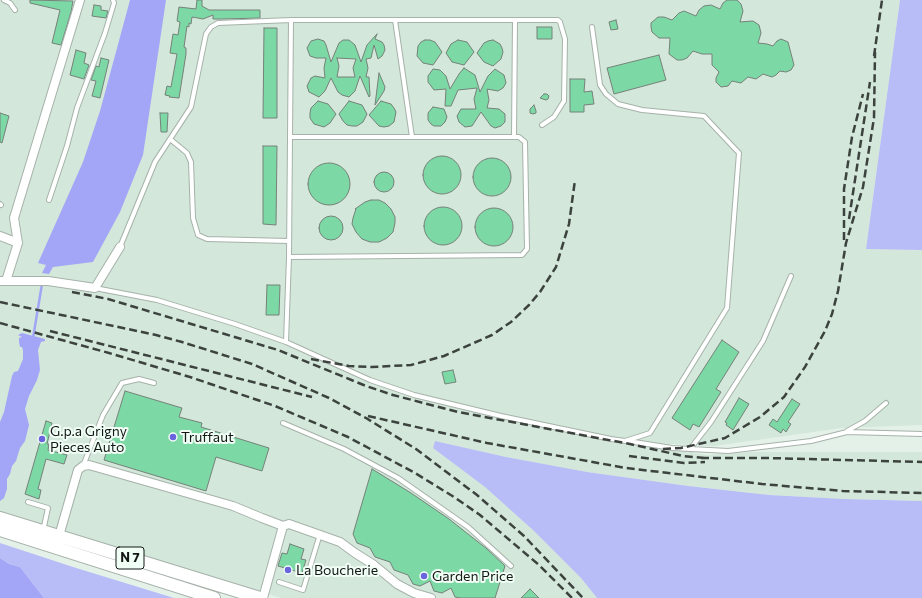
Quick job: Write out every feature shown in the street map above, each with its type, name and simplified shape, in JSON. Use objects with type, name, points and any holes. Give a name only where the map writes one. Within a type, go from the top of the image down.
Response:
[{"type":"main road","name":"N 7","points":[[0,518],[260,598]]},
{"type":"main road","name":"N 7","points":[[0,530],[214,598]]},
{"type":"street","points":[[80,0],[14,218],[18,242],[3,280],[48,280],[95,288],[120,247]]},
{"type":"street","points":[[0,236],[18,242]]},
{"type":"street","points":[[63,550],[59,536],[78,470],[83,466],[89,465],[233,506],[283,526],[289,524],[320,534],[340,542],[355,554],[374,565],[397,584],[414,593],[431,598]]},
{"type":"street","points":[[263,598],[283,526]]},
{"type":"lane","points":[[4,0],[10,3],[15,10]]},
{"type":"lane","points":[[49,200],[67,146],[77,108],[105,33],[114,0]]},
{"type":"lane","points":[[286,342],[289,257],[291,20]]},
{"type":"lane","points":[[120,247],[155,162],[190,107],[206,34],[211,27],[218,23],[291,20],[558,20],[565,38],[564,101],[554,117],[542,125]]},
{"type":"lane","points":[[395,20],[412,137]]},
{"type":"lane","points":[[514,137],[515,20]]},
{"type":"lane","points":[[592,27],[600,85],[606,94],[618,104],[642,110],[704,116],[739,153],[726,308],[650,433],[625,441]]},
{"type":"lane","points":[[289,257],[522,255],[527,249],[525,142],[519,137],[290,137]]},
{"type":"lane","points":[[170,139],[187,153],[191,162],[193,218],[198,235],[207,239],[289,241]]},
{"type":"lane","points":[[690,449],[711,422],[763,341],[792,276]]},
{"type":"lane","points":[[95,288],[157,300],[235,324],[286,342],[370,380],[414,395],[501,416],[611,439],[690,449],[728,451],[811,441],[847,432],[922,434]]},
{"type":"lane","points":[[83,466],[103,414],[122,383],[139,379],[154,383]]},
{"type":"lane","points":[[847,432],[865,421],[886,403]]},
{"type":"lane","points":[[283,424],[344,449],[398,478],[468,527],[511,566]]},
{"type":"lane","points":[[28,502],[48,508],[43,531]]},
{"type":"lane","points":[[279,582],[303,590],[320,534]]},
{"type":"shaded area","points":[[0,0],[900,0],[866,249],[922,250],[922,425],[842,428],[714,446],[630,442],[707,455],[749,452],[922,452],[922,501],[769,495],[688,486],[587,472],[506,457],[435,441],[433,448],[485,487],[534,531],[581,578],[597,598],[281,598],[0,512]]},
{"type":"shaded area","points":[[130,0],[166,0],[143,155],[120,212],[93,262],[53,267],[49,274],[42,273],[46,265],[38,263],[83,162],[100,111]]},
{"type":"shaded area","points":[[900,0],[922,0],[922,250],[866,249]]},
{"type":"shaded area","points":[[22,333],[45,339],[45,341],[41,342],[38,350],[40,370],[25,409],[29,425],[25,441],[20,448],[16,461],[12,466],[7,479],[7,489],[4,498],[0,501],[0,422],[4,412],[12,376],[14,372],[18,371],[23,359],[23,350],[22,347],[20,347],[19,342],[19,338],[22,337],[18,335]]},
{"type":"shaded area","points":[[435,441],[506,457],[587,472],[688,486],[769,495],[922,501],[922,598],[597,598],[581,578],[534,531],[485,487],[433,448]]},
{"type":"shaded area","points":[[0,543],[174,598],[44,598],[20,567],[9,564],[0,558]]},
{"type":"shaded area","points":[[0,558],[9,564],[20,567],[44,598],[0,598]]},
{"type":"building","points":[[30,0],[73,1],[61,45],[52,43],[60,10],[30,3]]},
{"type":"building","points":[[197,0],[202,0],[202,6],[209,10],[260,10],[260,18],[213,19],[213,15],[203,19],[192,17],[191,24],[189,23],[189,27],[187,26],[184,47],[186,48],[186,54],[179,98],[169,97],[170,96],[165,95],[167,86],[171,87],[177,54],[170,53],[173,34],[178,35],[180,22],[177,21],[179,7],[196,9]]},
{"type":"building","points":[[727,0],[737,0],[741,4],[743,11],[740,22],[753,21],[759,25],[761,33],[758,43],[773,46],[781,39],[788,42],[794,65],[791,70],[786,72],[780,71],[772,77],[763,74],[756,79],[748,77],[741,83],[732,81],[728,86],[721,87],[716,82],[719,72],[712,65],[712,54],[702,54],[693,51],[687,58],[677,60],[669,54],[670,38],[659,38],[652,32],[651,23],[658,17],[664,17],[672,20],[679,13],[684,11],[696,16],[699,10],[704,6],[711,5],[720,9],[723,3]]},
{"type":"building","points":[[94,5],[101,6],[101,10],[108,11],[106,18],[92,16]]},
{"type":"building","points":[[616,20],[618,29],[611,30],[609,22]]},
{"type":"building","points":[[537,27],[552,27],[552,39],[537,39]]},
{"type":"building","points":[[264,28],[277,28],[277,118],[263,118]]},
{"type":"building","points":[[377,34],[375,39],[382,42],[385,50],[382,56],[378,59],[374,45],[371,58],[366,59],[368,68],[366,77],[369,77],[369,97],[360,76],[355,91],[349,97],[338,92],[331,78],[325,91],[319,97],[309,92],[307,86],[311,78],[315,76],[325,78],[324,68],[326,58],[316,58],[310,56],[307,48],[311,41],[318,39],[324,41],[331,62],[339,43],[343,40],[349,40],[355,45],[361,62],[367,45]],"holes":[[[337,58],[356,59],[353,68],[355,77],[337,77],[339,66]]]},
{"type":"building","points":[[425,40],[435,42],[442,52],[433,65],[423,63],[417,56],[418,46]]},
{"type":"building","points":[[458,40],[467,42],[474,52],[464,65],[452,62],[446,53],[451,44]]},
{"type":"building","points":[[493,40],[500,44],[503,52],[501,59],[493,66],[484,62],[477,53],[484,43]]},
{"type":"building","points":[[76,50],[86,53],[84,63],[89,65],[84,79],[70,75]]},
{"type":"building","points":[[659,55],[666,80],[614,94],[607,68]]},
{"type":"building","points":[[101,58],[109,60],[100,98],[92,96],[96,81],[91,80],[96,66],[99,67]]},
{"type":"building","points":[[464,68],[475,75],[480,92],[488,76],[495,69],[504,75],[506,83],[503,88],[498,91],[487,89],[489,100],[487,108],[499,109],[505,114],[505,122],[501,126],[495,128],[491,126],[481,112],[472,126],[465,127],[459,122],[457,116],[461,109],[476,109],[474,99],[477,88],[458,90],[451,106],[445,106],[446,89],[434,90],[428,82],[428,76],[433,69],[440,70],[446,76],[450,89]]},
{"type":"building","points":[[379,73],[385,87],[375,105]]},
{"type":"building","points":[[570,79],[585,79],[584,92],[592,91],[594,104],[584,105],[584,112],[570,112]]},
{"type":"building","points":[[544,94],[549,96],[548,99],[546,100],[540,98]]},
{"type":"building","points":[[318,101],[328,104],[336,114],[330,123],[324,127],[314,124],[310,118],[311,108]]},
{"type":"building","points":[[349,101],[362,105],[367,114],[363,122],[357,126],[347,125],[339,114]]},
{"type":"building","points":[[381,101],[391,104],[396,112],[394,122],[389,126],[379,126],[369,115]]},
{"type":"building","points":[[534,105],[536,113],[533,114],[530,113],[530,109]]},
{"type":"building","points":[[433,107],[444,109],[447,117],[441,126],[434,126],[428,120],[428,113]]},
{"type":"building","points":[[0,113],[9,116],[2,143],[0,142]]},
{"type":"building","points":[[160,113],[168,113],[167,132],[161,132]]},
{"type":"building","points":[[263,146],[277,146],[276,225],[263,224]]},
{"type":"building","points":[[438,156],[446,156],[456,161],[460,168],[460,182],[456,189],[446,194],[438,194],[428,189],[426,186],[423,179],[423,171],[428,161],[431,159]]},
{"type":"building","points":[[488,158],[496,158],[506,163],[510,170],[510,184],[506,191],[496,196],[488,196],[478,191],[476,188],[473,181],[473,173],[478,163],[481,161]]},
{"type":"building","points":[[325,163],[333,163],[344,169],[350,180],[350,188],[344,199],[333,205],[325,205],[314,199],[308,188],[308,180],[314,169]]},
{"type":"building","points":[[384,172],[391,175],[394,182],[391,189],[384,192],[377,189],[374,182],[377,175]]},
{"type":"building","points":[[371,200],[379,200],[385,203],[391,209],[395,217],[393,232],[387,238],[379,242],[370,242],[362,239],[352,224],[355,209]]},
{"type":"building","points":[[439,207],[447,207],[457,212],[461,219],[461,233],[457,240],[447,245],[439,245],[429,240],[427,237],[424,230],[424,222],[429,212],[432,210]]},
{"type":"building","points":[[490,208],[498,208],[508,213],[512,220],[512,234],[508,241],[498,246],[490,246],[480,241],[478,238],[475,231],[475,223],[480,213],[483,211]]},
{"type":"building","points":[[331,216],[340,219],[343,228],[340,237],[331,240],[322,237],[319,228],[322,219]]},
{"type":"building","points":[[267,285],[280,285],[279,315],[266,315]]},
{"type":"building","points":[[722,340],[739,352],[716,389],[721,392],[699,427],[693,424],[690,430],[672,418]]},
{"type":"building","points":[[453,370],[456,382],[445,384],[442,372]]},
{"type":"building","name":"Truffaut","points":[[125,391],[182,408],[179,417],[202,423],[201,427],[269,448],[262,471],[216,457],[206,491],[104,460]]},
{"type":"building","points":[[739,398],[749,404],[733,430],[726,425],[727,423],[725,422]]},
{"type":"building","points":[[792,399],[800,404],[788,422],[791,424],[786,432],[783,429],[781,433],[769,425],[773,419],[777,422]]},
{"type":"building","points":[[46,421],[52,423],[47,444],[49,444],[48,450],[67,455],[64,464],[46,459],[38,489],[41,490],[39,499],[25,494]]},
{"type":"building","points":[[372,469],[449,519],[487,549],[505,566],[495,598],[455,597],[451,588],[442,593],[434,591],[430,581],[420,586],[413,584],[408,575],[394,570],[390,562],[375,557],[370,548],[357,543],[353,534]]},
{"type":"building","points":[[290,544],[304,549],[301,559],[306,560],[302,573],[278,566],[282,553],[287,554]]},
{"type":"building","points":[[530,589],[539,598],[521,598]]},
{"type":"waterway","points":[[33,338],[42,284]]},
{"type":"railway","points":[[874,56],[882,0]]},
{"type":"railway","points":[[663,449],[681,448],[725,438],[760,417],[784,397],[805,367],[825,331],[832,314],[838,291],[846,243],[863,187],[874,118],[875,52]]},
{"type":"railway","points":[[849,219],[870,82]]},
{"type":"railway","points":[[844,240],[844,189],[852,137],[863,94]]},
{"type":"railway","points":[[311,359],[349,366],[371,367],[411,365],[444,356],[492,335],[511,322],[529,305],[540,292],[556,267],[569,224],[575,180]]},
{"type":"railway","points":[[72,292],[108,299],[278,350],[366,386],[393,395],[458,412],[630,444],[683,456],[705,458]]},
{"type":"railway","points":[[0,302],[156,335],[182,342],[252,364],[329,398],[366,418],[416,449],[477,495],[524,536],[583,598]]},
{"type":"railway","points":[[0,323],[190,377],[275,406],[348,437],[415,473],[480,515],[539,565],[572,598]]},
{"type":"railway","points":[[50,331],[312,397]]},
{"type":"railway","points":[[368,416],[487,443],[626,468],[762,484],[843,491],[922,493]]},
{"type":"railway","points":[[629,456],[684,463],[705,462]]},
{"type":"railway","points":[[701,458],[768,458],[922,462]]},
{"type":"place","name":"Truffaut","points":[[173,437]]},
{"type":"place","name":"G.p.a Grigny Pieces Auto","points":[[42,439]]},
{"type":"place","name":"La Boucherie","points":[[288,570]]},
{"type":"place","name":"Garden Price","points":[[424,576]]}]
